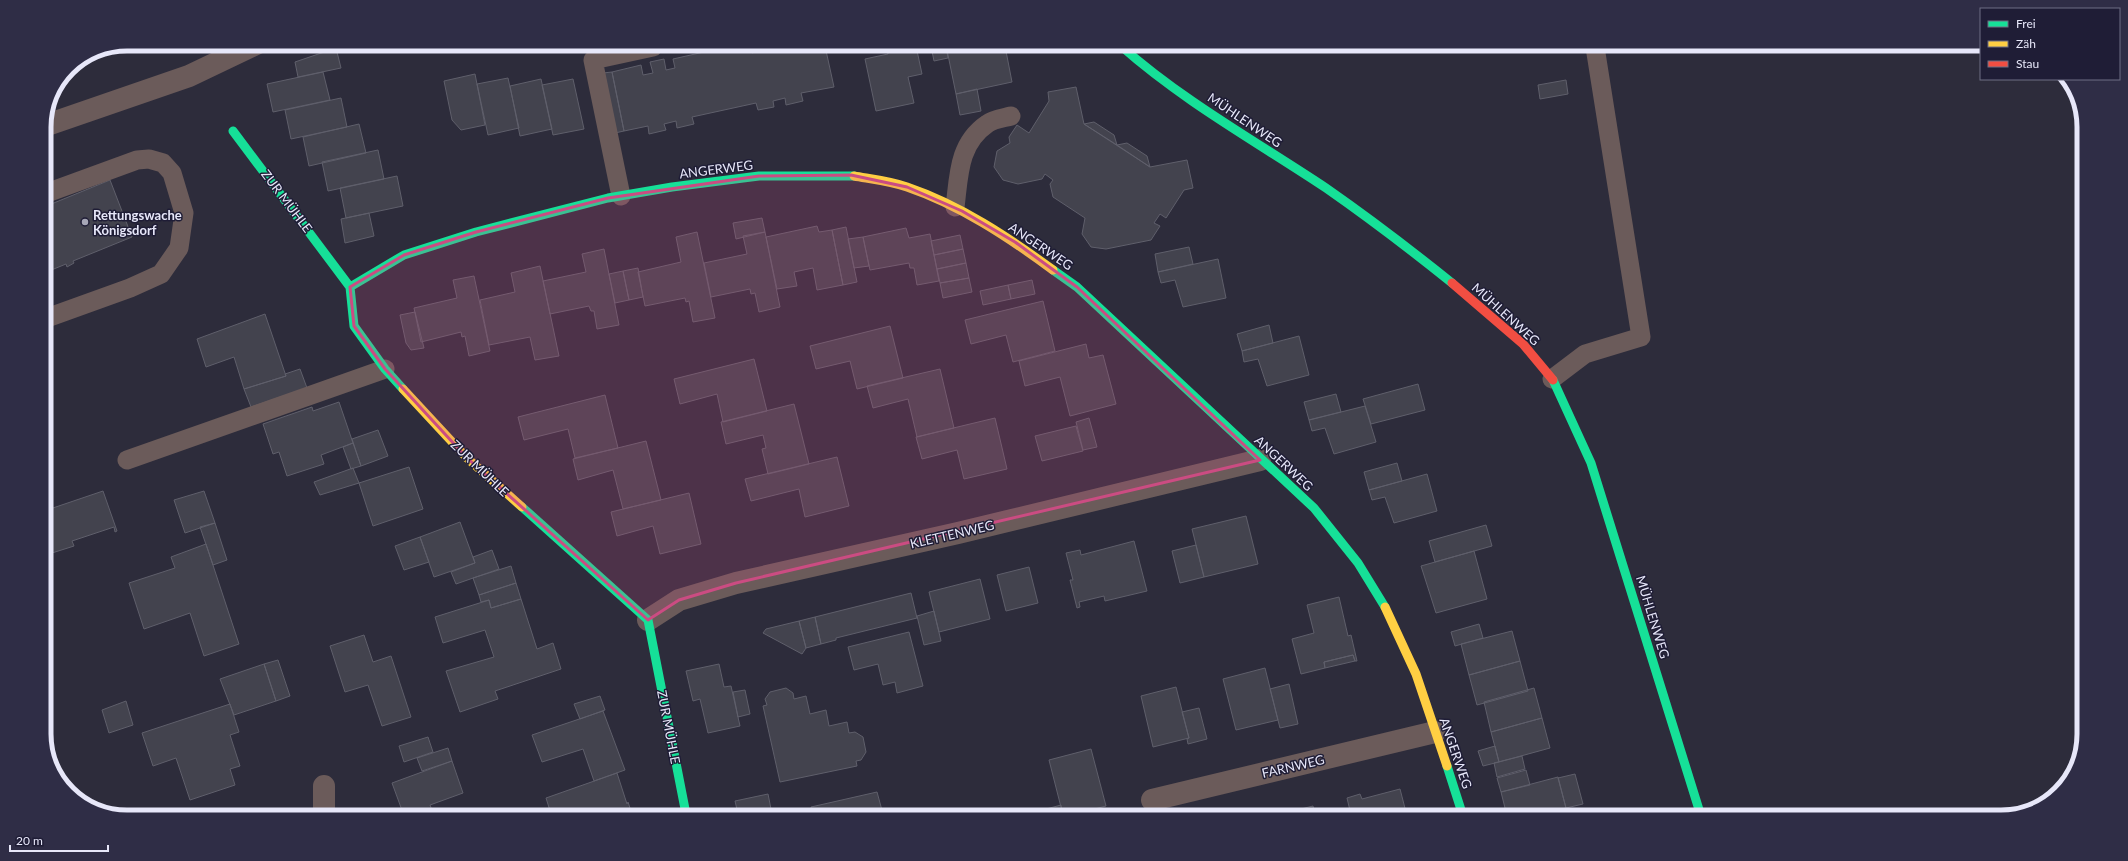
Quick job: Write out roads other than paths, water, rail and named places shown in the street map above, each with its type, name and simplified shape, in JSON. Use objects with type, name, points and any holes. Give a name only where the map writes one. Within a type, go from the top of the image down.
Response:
[{"type":"street","points":[[51,123],[190,76],[242,51]]},
{"type":"street","name":"MÜHLENWEG","points":[[1127,51],[1154,75],[1327,189],[1412,251],[1482,307],[1523,344],[1552,379],[1591,463],[1699,810]]},
{"type":"street","name":"ZUR MÜHLE","points":[[233,131],[350,287],[354,326],[385,369],[467,458],[648,620],[685,810]]},
{"type":"street","name":"ANGERWEG","points":[[350,287],[404,255],[476,232],[621,196],[672,187],[760,176],[851,175],[907,187],[955,207],[1015,242],[1077,287],[1260,460],[1314,508],[1358,563],[1389,613],[1416,674],[1460,810]]},
{"type":"street","name":"KLETTENWEG","points":[[648,620],[679,600],[736,583],[958,533],[1260,460]]},
{"type":"street","name":"FARNWEG","points":[[1152,800],[1435,732]]},
{"type":"street","points":[[324,786],[324,810]]},
{"type":"lane","points":[[621,196],[593,60],[635,51]]},
{"type":"lane","points":[[1552,379],[1585,354],[1641,337],[1595,51]]},
{"type":"lane","points":[[955,207],[961,158],[971,140],[988,123],[1011,116]]},
{"type":"lane","points":[[51,191],[137,160],[149,159],[163,163],[172,173],[184,213],[179,248],[161,274],[130,288],[51,316]]},
{"type":"lane","points":[[127,460],[385,369]]},
{"type":"place","name":"Rettungswache Königsdorf","points":[[85,222]]}]
